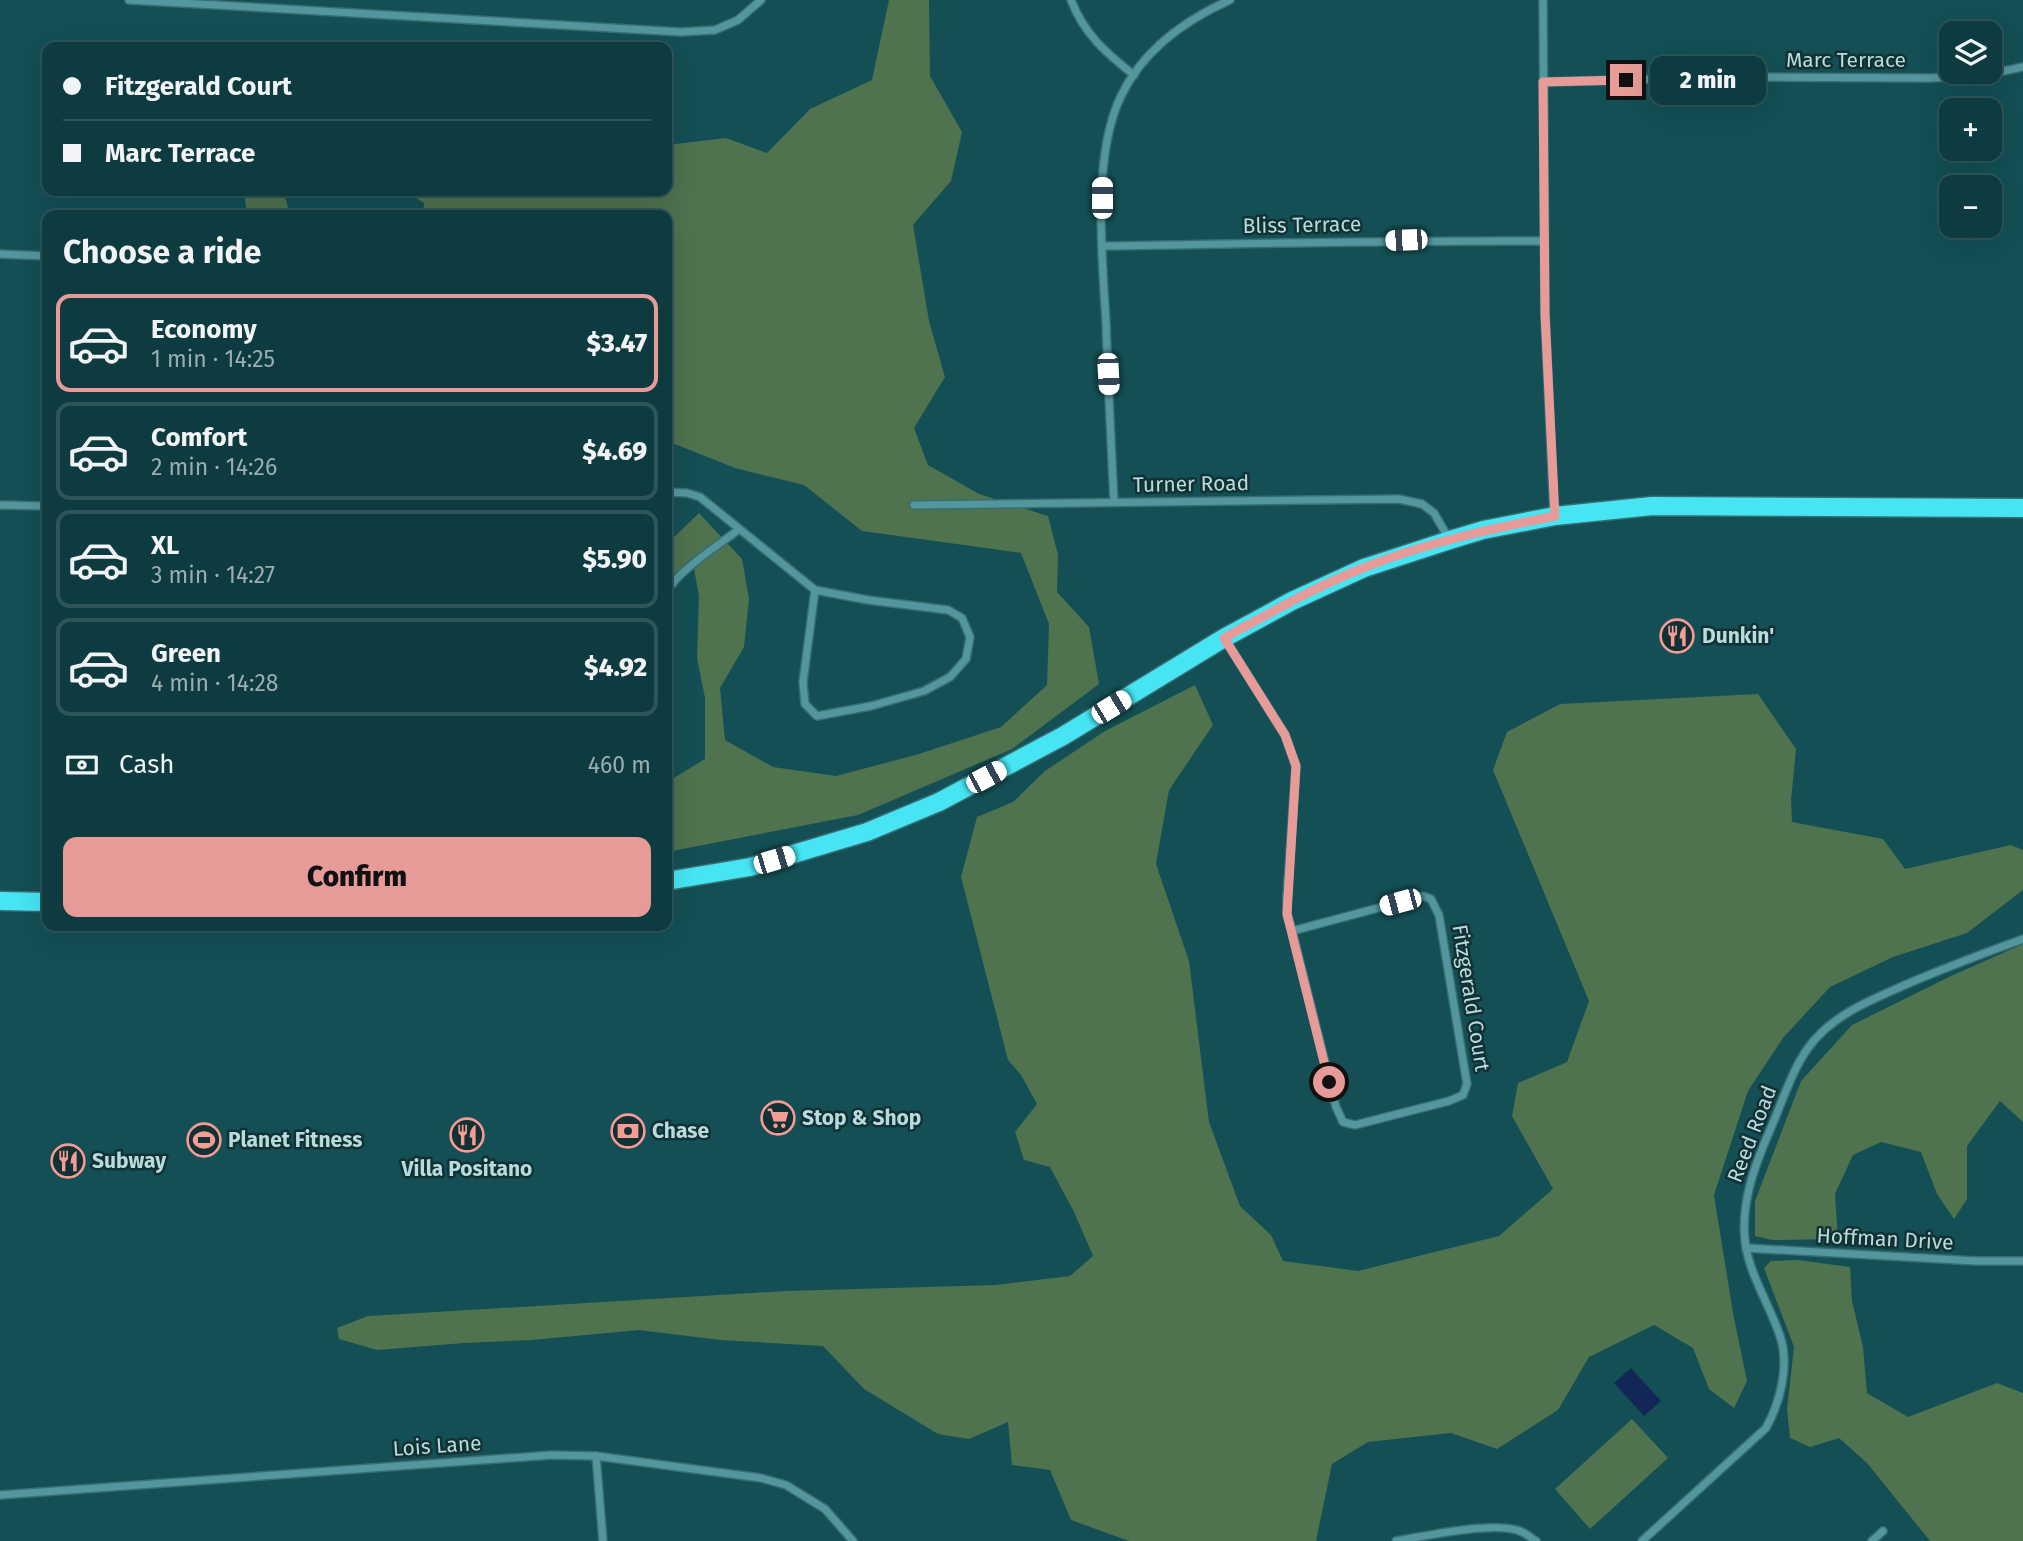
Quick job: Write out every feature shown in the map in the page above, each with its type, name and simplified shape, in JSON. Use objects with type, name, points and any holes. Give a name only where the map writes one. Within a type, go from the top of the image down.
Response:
[{"type":"main road","points":[[672,880],[750,867],[867,832],[939,802],[1063,736],[1224,638],[1292,601],[1364,568],[1483,530],[1555,516],[1652,506],[2023,508]]},
{"type":"main road","points":[[0,901],[42,902]]},
{"type":"street","points":[[128,0],[681,32],[715,30],[738,20],[761,0]]},
{"type":"street","points":[[1071,0],[1078,20],[1103,50],[1134,75]]},
{"type":"street","points":[[1114,502],[1102,246],[1103,174],[1112,121],[1121,96],[1149,54],[1162,41],[1205,11],[1230,0]]},
{"type":"street","points":[[1543,0],[1545,314],[1555,516]]},
{"type":"street","name":"Marc Terrace","points":[[1543,82],[1738,77],[1942,78],[1980,76],[2023,67]]},
{"type":"street","name":"Bliss Terrace","points":[[1102,246],[1406,240],[1544,241]]},
{"type":"street","points":[[0,254],[42,256]]},
{"type":"street","points":[[672,492],[700,497],[815,590],[948,610],[962,618],[970,637],[966,659],[950,677],[924,691],[871,706],[817,716],[805,704],[803,682],[815,590]]},
{"type":"street","name":"Turner Road","points":[[915,505],[1399,499],[1428,508],[1434,513],[1450,540]]},
{"type":"street","points":[[0,505],[42,506]]},
{"type":"street","points":[[672,584],[738,530]]},
{"type":"street","name":"Fitzgerald Court","points":[[1224,638],[1285,735],[1296,766],[1287,914],[1335,1107],[1343,1122],[1355,1125],[1450,1101],[1463,1095],[1467,1084],[1439,915],[1431,899],[1423,896],[1292,931]]},
{"type":"street","name":"Reed Road","points":[[1642,1541],[1731,1462],[1766,1428],[1774,1413],[1782,1387],[1783,1349],[1780,1336],[1760,1293],[1746,1248],[1743,1214],[1761,1151],[1800,1062],[1810,1046],[1831,1024],[1868,1001],[2023,939]]},
{"type":"street","name":"Hoffman Drive","points":[[1746,1248],[1976,1261],[2023,1261]]},
{"type":"street","name":"Lois Lane","points":[[0,1495],[538,1456],[596,1456],[761,1478],[786,1485],[825,1509],[853,1541]]},
{"type":"street","points":[[596,1456],[603,1541]]},
{"type":"street","points":[[1396,1541],[1456,1530],[1495,1528],[1520,1531],[1536,1541]]},
{"type":"street","points":[[1871,1541],[1882,1531]]},
{"type":"green space","points":[[889,0],[929,0],[930,76],[962,132],[951,181],[913,225],[929,321],[945,377],[914,428],[928,465],[979,494],[1048,516],[1058,555],[1057,592],[1089,627],[1099,684],[1012,749],[858,815],[672,851],[672,779],[705,759],[705,698],[697,658],[699,596],[692,558],[672,576],[672,539],[699,513],[742,559],[749,599],[744,647],[720,688],[725,740],[773,767],[836,776],[919,754],[1001,727],[1047,685],[1049,624],[1021,553],[862,531],[804,485],[735,468],[672,443],[672,210],[423,210],[424,203],[413,196],[672,196],[672,144],[726,138],[767,153],[810,109],[872,80]]},
{"type":"green space","points":[[245,196],[285,196],[289,210],[246,210]]},
{"type":"green space","points":[[1195,685],[1213,725],[1169,790],[1156,864],[1189,961],[1209,1122],[1240,1206],[1271,1235],[1283,1261],[1358,1271],[1499,1236],[1553,1189],[1512,1116],[1518,1083],[1567,1062],[1589,1001],[1493,770],[1507,732],[1560,704],[1758,694],[1796,749],[1791,801],[1792,822],[1883,839],[1905,869],[2011,845],[2023,850],[2023,890],[1967,933],[1893,957],[1830,987],[1783,1038],[1748,1091],[1714,1195],[1747,1381],[1734,1408],[1709,1389],[1693,1348],[1654,1325],[1589,1357],[1558,1410],[1497,1449],[1451,1433],[1368,1442],[1332,1464],[1316,1541],[1129,1541],[1071,1520],[1050,1470],[1012,1465],[1008,1422],[969,1439],[938,1434],[864,1389],[823,1346],[720,1340],[639,1330],[377,1350],[339,1339],[337,1328],[368,1316],[786,1291],[996,1285],[1070,1276],[1093,1256],[1050,1167],[1024,1160],[1015,1132],[1037,1104],[1021,1075],[1008,1060],[961,877],[977,817],[1013,802],[1045,771],[1105,731]]},
{"type":"green space","points":[[2023,944],[2023,1122],[2000,1101],[1967,1146],[1967,1199],[1954,1219],[1937,1194],[1921,1152],[1881,1142],[1853,1155],[1835,1194],[1838,1239],[1772,1240],[1755,1236],[1755,1201],[1801,1081],[1852,1025]]},
{"type":"green space","points":[[1798,1260],[1850,1267],[1852,1301],[1863,1347],[1867,1393],[1908,1417],[1997,1383],[2023,1393],[2023,1541],[1930,1541],[1867,1463],[1839,1438],[1810,1447],[1790,1438],[1787,1409],[1794,1347],[1764,1268],[1771,1261]]},
{"type":"green space","points":[[1632,1419],[1668,1458],[1590,1529],[1555,1489]]},
{"type":"water","points":[[1631,1368],[1661,1401],[1644,1416],[1614,1383]]},
{"type":"place","name":"Dunkin'","points":[[1677,636]]},
{"type":"place","name":"Stop & Shop","points":[[778,1118]]},
{"type":"place","name":"Chase","points":[[628,1131]]},
{"type":"place","name":"Villa Positano","points":[[467,1135]]},
{"type":"place","name":"Planet Fitness","points":[[204,1140]]},
{"type":"place","name":"Subway","points":[[68,1161]]},
{"type":"route","points":[[1329,1082],[1287,914],[1296,766],[1285,735],[1224,638],[1292,601],[1364,568],[1483,530],[1555,516],[1545,314],[1543,82],[1626,80]]}]
